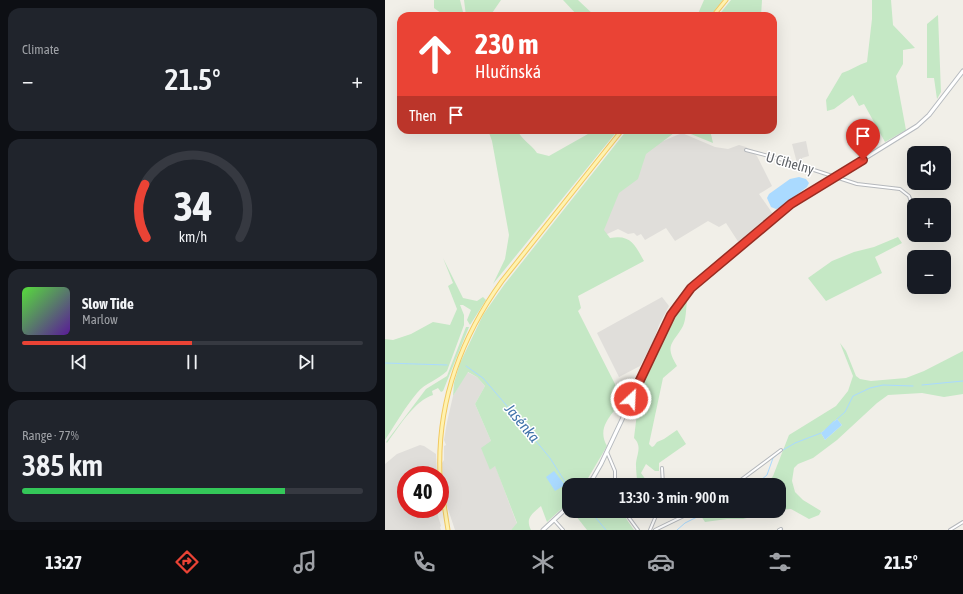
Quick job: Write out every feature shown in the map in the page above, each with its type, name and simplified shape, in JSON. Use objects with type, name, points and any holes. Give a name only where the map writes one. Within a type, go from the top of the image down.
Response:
[{"type":"main road","points":[[716,12],[726,0]]},
{"type":"main road","points":[[440,466],[440,436],[450,381],[463,347],[480,313],[620,134]]},
{"type":"main road","points":[[446,518],[448,530]]},
{"type":"street","points":[[593,478],[607,452],[669,320],[683,298],[699,280],[788,207],[917,126],[929,115],[963,71]]},
{"type":"street","name":"U Cihelny","points":[[746,150],[837,176],[857,184],[900,189],[910,198]]},
{"type":"street","points":[[743,478],[781,450]]},
{"type":"street","points":[[607,452],[615,471],[615,478]]},
{"type":"street","points":[[662,468],[663,478]]},
{"type":"street","points":[[543,530],[562,513]]},
{"type":"street","points":[[629,518],[638,530]]},
{"type":"street","points":[[650,530],[655,518]]},
{"type":"street","points":[[655,530],[680,518]]},
{"type":"street","points":[[555,520],[563,530]]},
{"type":"street","points":[[950,530],[963,522]]},
{"type":"shaded area","points":[[680,134],[684,134],[715,147],[728,149],[739,145],[746,147],[757,156],[772,186],[759,194],[773,214],[739,243],[726,223],[719,227],[708,221],[675,241],[666,228],[645,240],[641,234],[637,236],[634,233],[628,234],[618,229],[594,240],[635,153]]},
{"type":"shaded area","points":[[806,141],[809,156],[802,158],[803,166],[797,163],[792,144]]},
{"type":"shaded area","points":[[662,297],[669,306],[659,325],[653,342],[640,366],[619,377],[597,333]]},
{"type":"shaded area","points":[[467,372],[477,377],[485,386],[475,404],[491,441],[490,470],[495,465],[517,524],[511,530],[455,530],[449,512],[449,466],[442,466],[442,463],[444,460],[444,446],[446,445],[444,440],[453,396]]},
{"type":"shaded area","points":[[420,445],[436,454],[437,466],[397,466],[397,518],[439,518],[441,530],[385,530],[385,464],[397,454]]},
{"type":"green space","points":[[434,0],[460,0],[463,12],[440,12],[434,8]]},
{"type":"green space","points":[[464,0],[501,0],[493,12],[466,12]]},
{"type":"green space","points":[[563,0],[578,0],[591,12],[574,12]]},
{"type":"green space","points":[[704,0],[723,0],[713,12],[699,12]]},
{"type":"green space","points":[[731,0],[762,0],[761,12],[721,12]]},
{"type":"green space","points":[[872,0],[891,0],[893,25],[915,48],[903,50],[903,64],[896,76],[906,130],[885,142],[864,104],[859,106],[853,95],[834,109],[827,111],[826,100],[842,73],[867,62],[872,19]]},
{"type":"green space","points":[[938,15],[941,92],[937,99],[934,78],[927,78],[927,24]]},
{"type":"green space","points":[[489,134],[519,134],[537,153],[549,156],[588,134],[615,134],[493,284],[505,259],[509,235]]},
{"type":"green space","points":[[624,134],[673,134],[646,154],[638,179],[619,193],[604,230],[610,238],[617,237],[628,239],[638,250],[644,261],[578,296],[581,308],[578,311],[616,386],[622,388],[620,402],[607,421],[604,429],[604,437],[607,446],[588,478],[562,478],[562,508],[547,522],[541,506],[530,516],[529,526],[531,530],[511,530],[517,523],[495,466],[490,470],[481,448],[491,441],[475,404],[485,386],[477,377],[468,372],[453,396],[454,383],[460,363],[483,315],[504,285]]},
{"type":"green space","points":[[691,134],[711,134],[713,143]]},
{"type":"green space","points":[[898,237],[902,243],[875,257],[882,273],[826,301],[808,278],[832,261]]},
{"type":"green space","points":[[443,258],[463,298],[477,301],[483,297],[486,300],[470,325],[467,320],[471,310],[463,305],[460,305],[464,315],[464,325],[447,371],[417,393],[385,440],[385,339],[393,340],[411,334],[433,322],[450,325],[457,309],[448,286],[453,283]]},
{"type":"green space","points":[[685,300],[687,301],[684,324],[671,344],[671,353],[677,366],[663,378],[649,444],[652,447],[654,446],[657,442],[677,430],[686,444],[659,463],[659,471],[655,471],[646,464],[641,473],[645,478],[637,478],[636,466],[639,448],[637,441],[634,438],[637,413],[642,408],[639,391],[675,312]]},
{"type":"green space","points":[[466,327],[469,327],[443,391],[441,392],[438,388],[432,391],[433,395],[426,398],[413,408],[387,443],[386,442],[426,389],[447,376]]},
{"type":"green space","points":[[840,343],[846,351],[856,376],[860,379],[871,381],[906,378],[924,371],[963,351],[963,394],[944,397],[922,393],[888,395],[877,403],[837,440],[813,458],[798,464],[794,468],[792,481],[795,492],[803,500],[821,511],[819,515],[809,519],[791,509],[786,509],[786,478],[771,478],[789,435],[836,406],[848,391],[853,376]],"holes":[[[837,419],[842,425],[825,440],[821,433]]]},
{"type":"green space","points":[[578,518],[626,518],[634,530],[587,530]]},
{"type":"green space","points":[[702,518],[747,518],[727,519],[705,522]]},
{"type":"water","points":[[799,177],[806,179],[809,183],[807,187],[779,208],[776,209],[771,207],[767,198],[769,194],[790,179]]},
{"type":"water","points":[[837,419],[842,425],[825,440],[821,433]]},
{"type":"water","points":[[554,471],[562,481],[562,487],[555,491],[546,477]]},
{"type":"waterway","name":"Jasénka","points":[[385,363],[447,365]]},
{"type":"waterway","name":"Jasénka","points":[[466,366],[483,378],[550,458],[563,478]]},
{"type":"waterway","points":[[922,385],[963,381]]},
{"type":"waterway","points":[[837,419],[845,412],[853,396],[870,388],[883,385],[913,386]]},
{"type":"waterway","points":[[825,430],[834,421]]},
{"type":"waterway","points":[[763,478],[767,475],[773,458],[783,450],[795,443],[821,433]]},
{"type":"waterway","name":"Jasénka","points":[[596,518],[606,530]]},
{"type":"waterway","points":[[677,530],[685,523],[695,518]]},
{"type":"route","points":[[631,399],[671,315],[691,288],[791,204],[863,160]]}]
